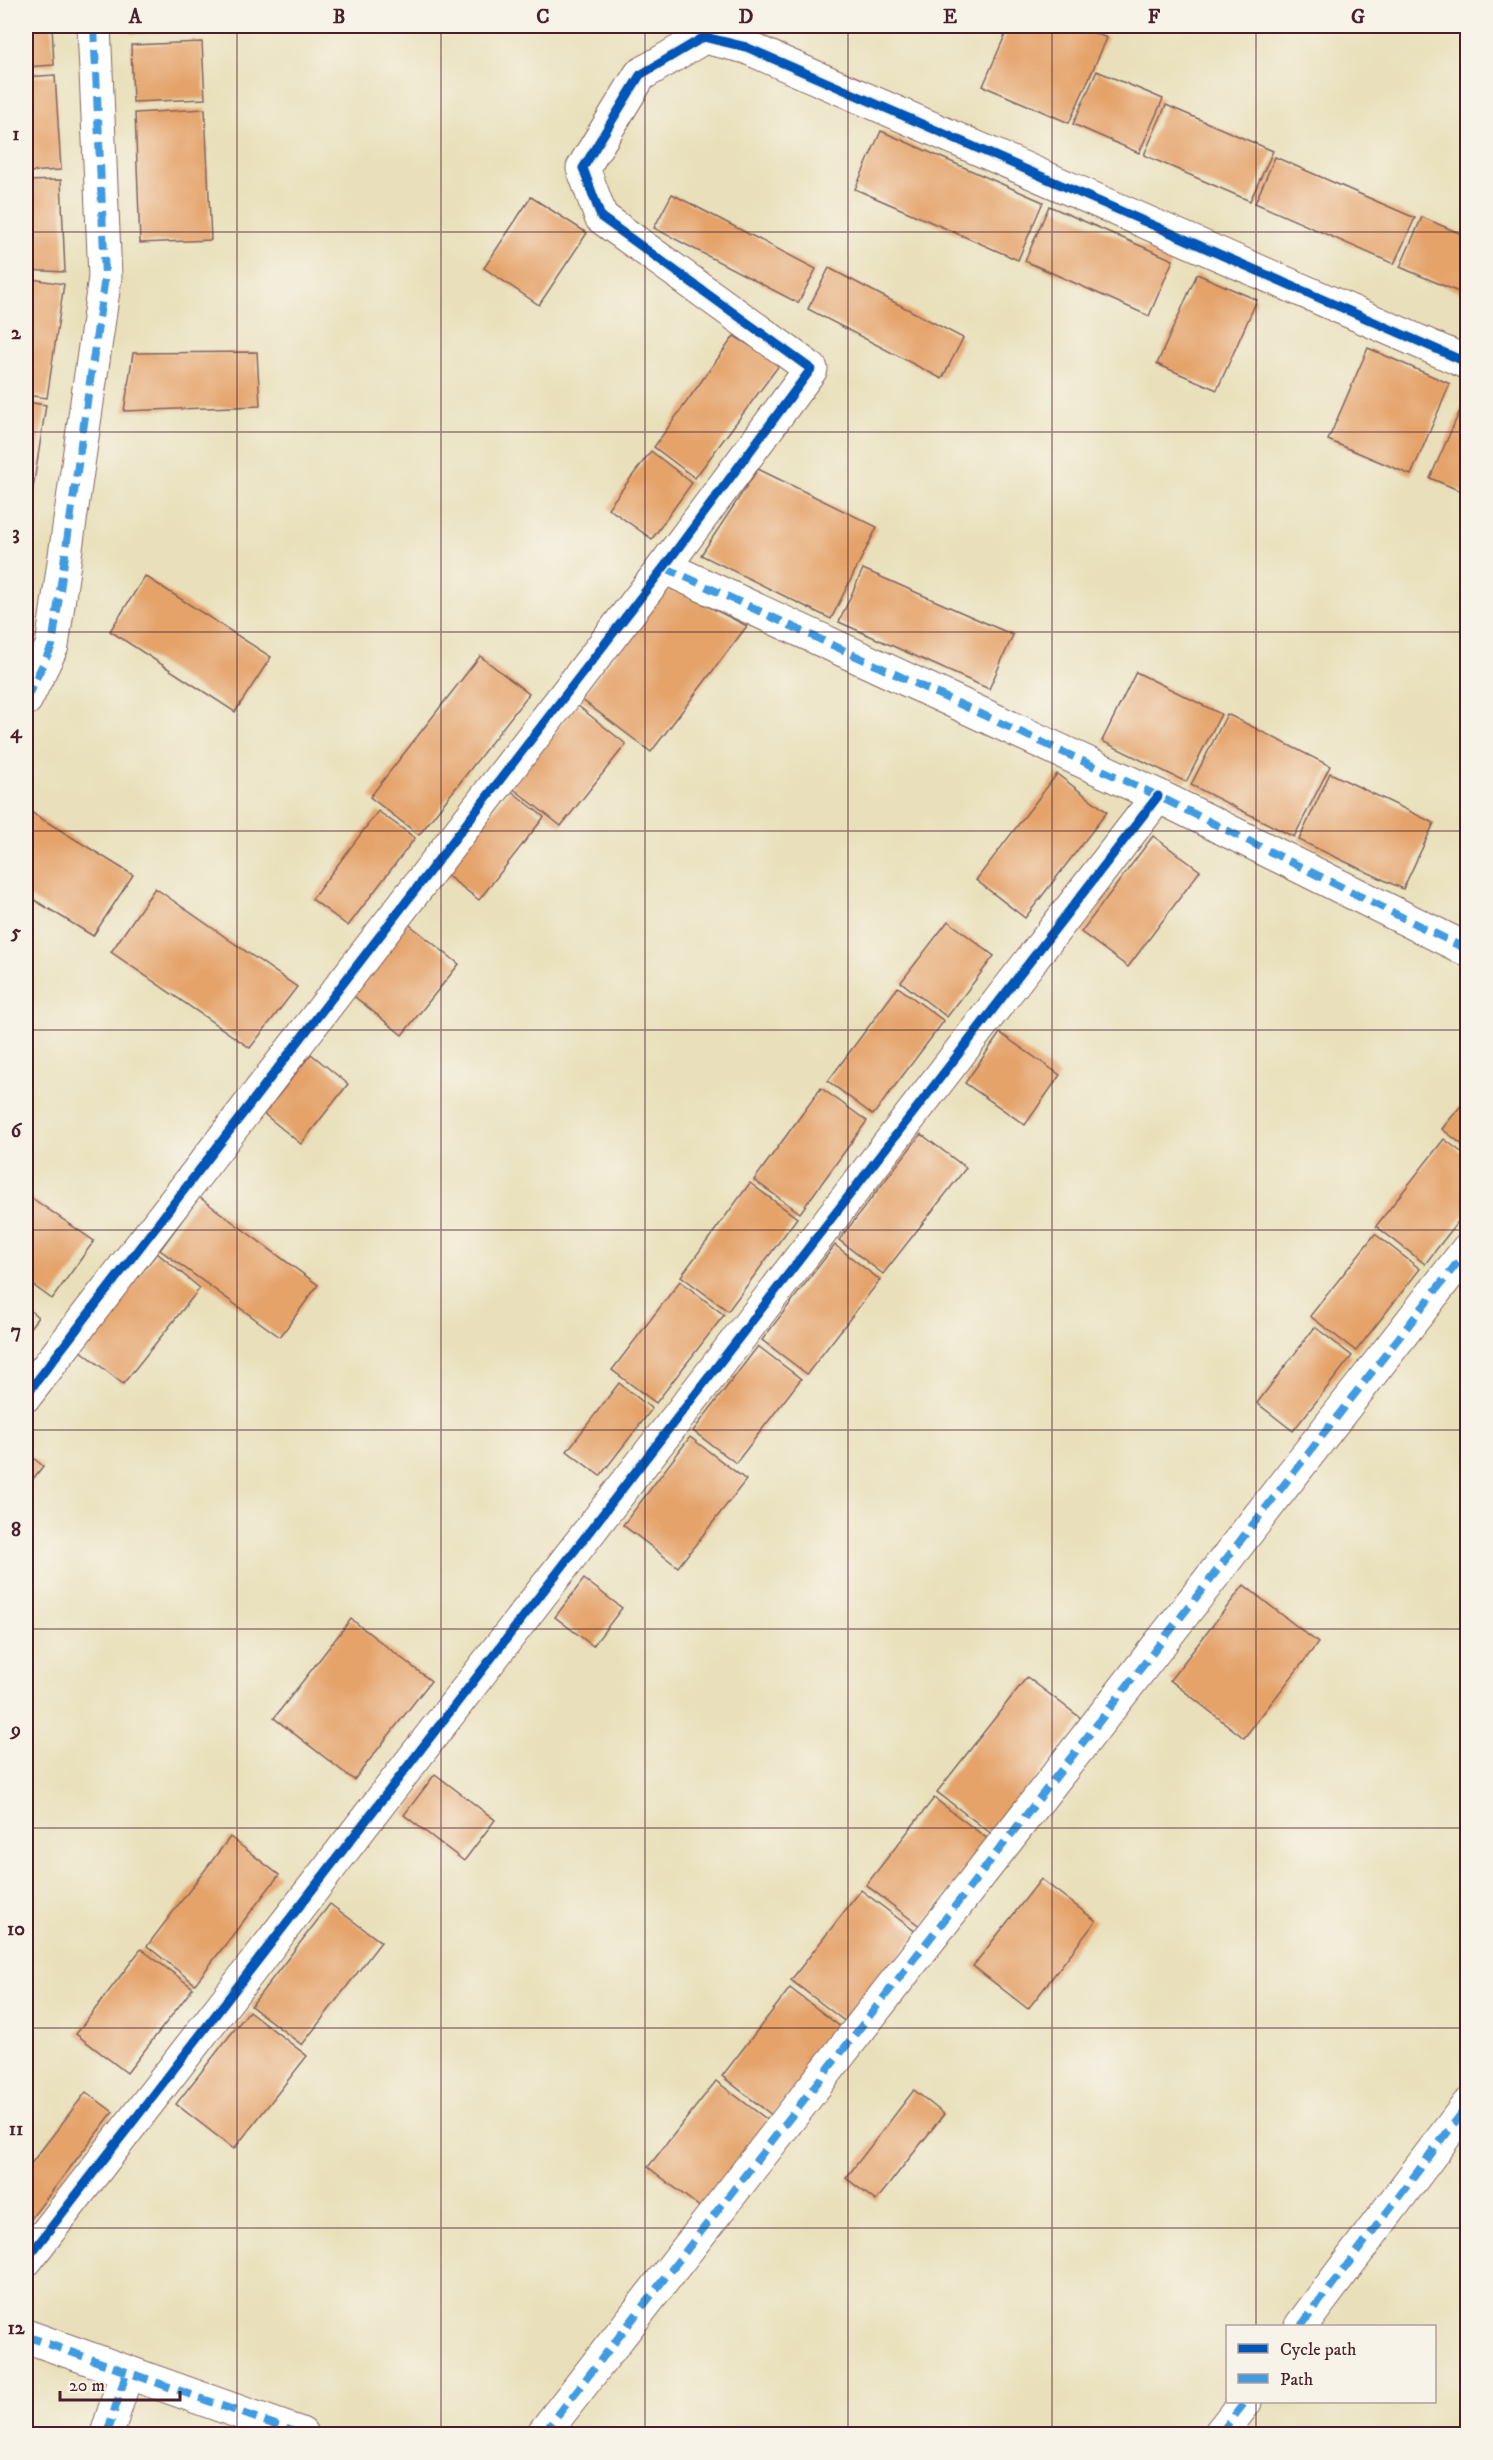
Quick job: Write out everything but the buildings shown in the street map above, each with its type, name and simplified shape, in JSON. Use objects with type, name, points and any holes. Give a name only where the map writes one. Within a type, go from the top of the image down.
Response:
[{"type":"street","points":[[26,699],[52,646],[105,277],[94,26]]},
{"type":"street","points":[[26,1395],[664,567],[811,369],[601,217],[583,168],[640,75],[705,37],[746,47],[1467,363]]},
{"type":"street","points":[[664,567],[1158,796],[1467,950]]},
{"type":"street","points":[[26,2260],[1158,796]]},
{"type":"street","points":[[543,2434],[1467,1249]]},
{"type":"street","points":[[1302,2325],[1467,2105]]},
{"type":"street","points":[[26,2336],[126,2374],[301,2434]]},
{"type":"street","points":[[107,2434],[126,2374]]},
{"type":"street","points":[[1220,2434],[1244,2403]]},
{"type":"marked path","points":[[26,699],[52,646],[105,277],[94,26]]},
{"type":"marked path","points":[[664,567],[1158,796],[1468,950]]},
{"type":"marked path","points":[[543,2434],[1468,1249]]},
{"type":"marked path","points":[[1302,2325],[1468,2105]]},
{"type":"marked path","points":[[26,2336],[301,2434]]},
{"type":"marked path","points":[[107,2434],[126,2374]]},
{"type":"marked path","points":[[1220,2434],[1244,2403]]},
{"type":"cycle path","points":[[26,1395],[664,567],[811,369],[601,217],[583,168],[640,75],[704,37],[746,47],[1468,363]]},
{"type":"cycle path","points":[[26,2260],[1158,796]]}]
